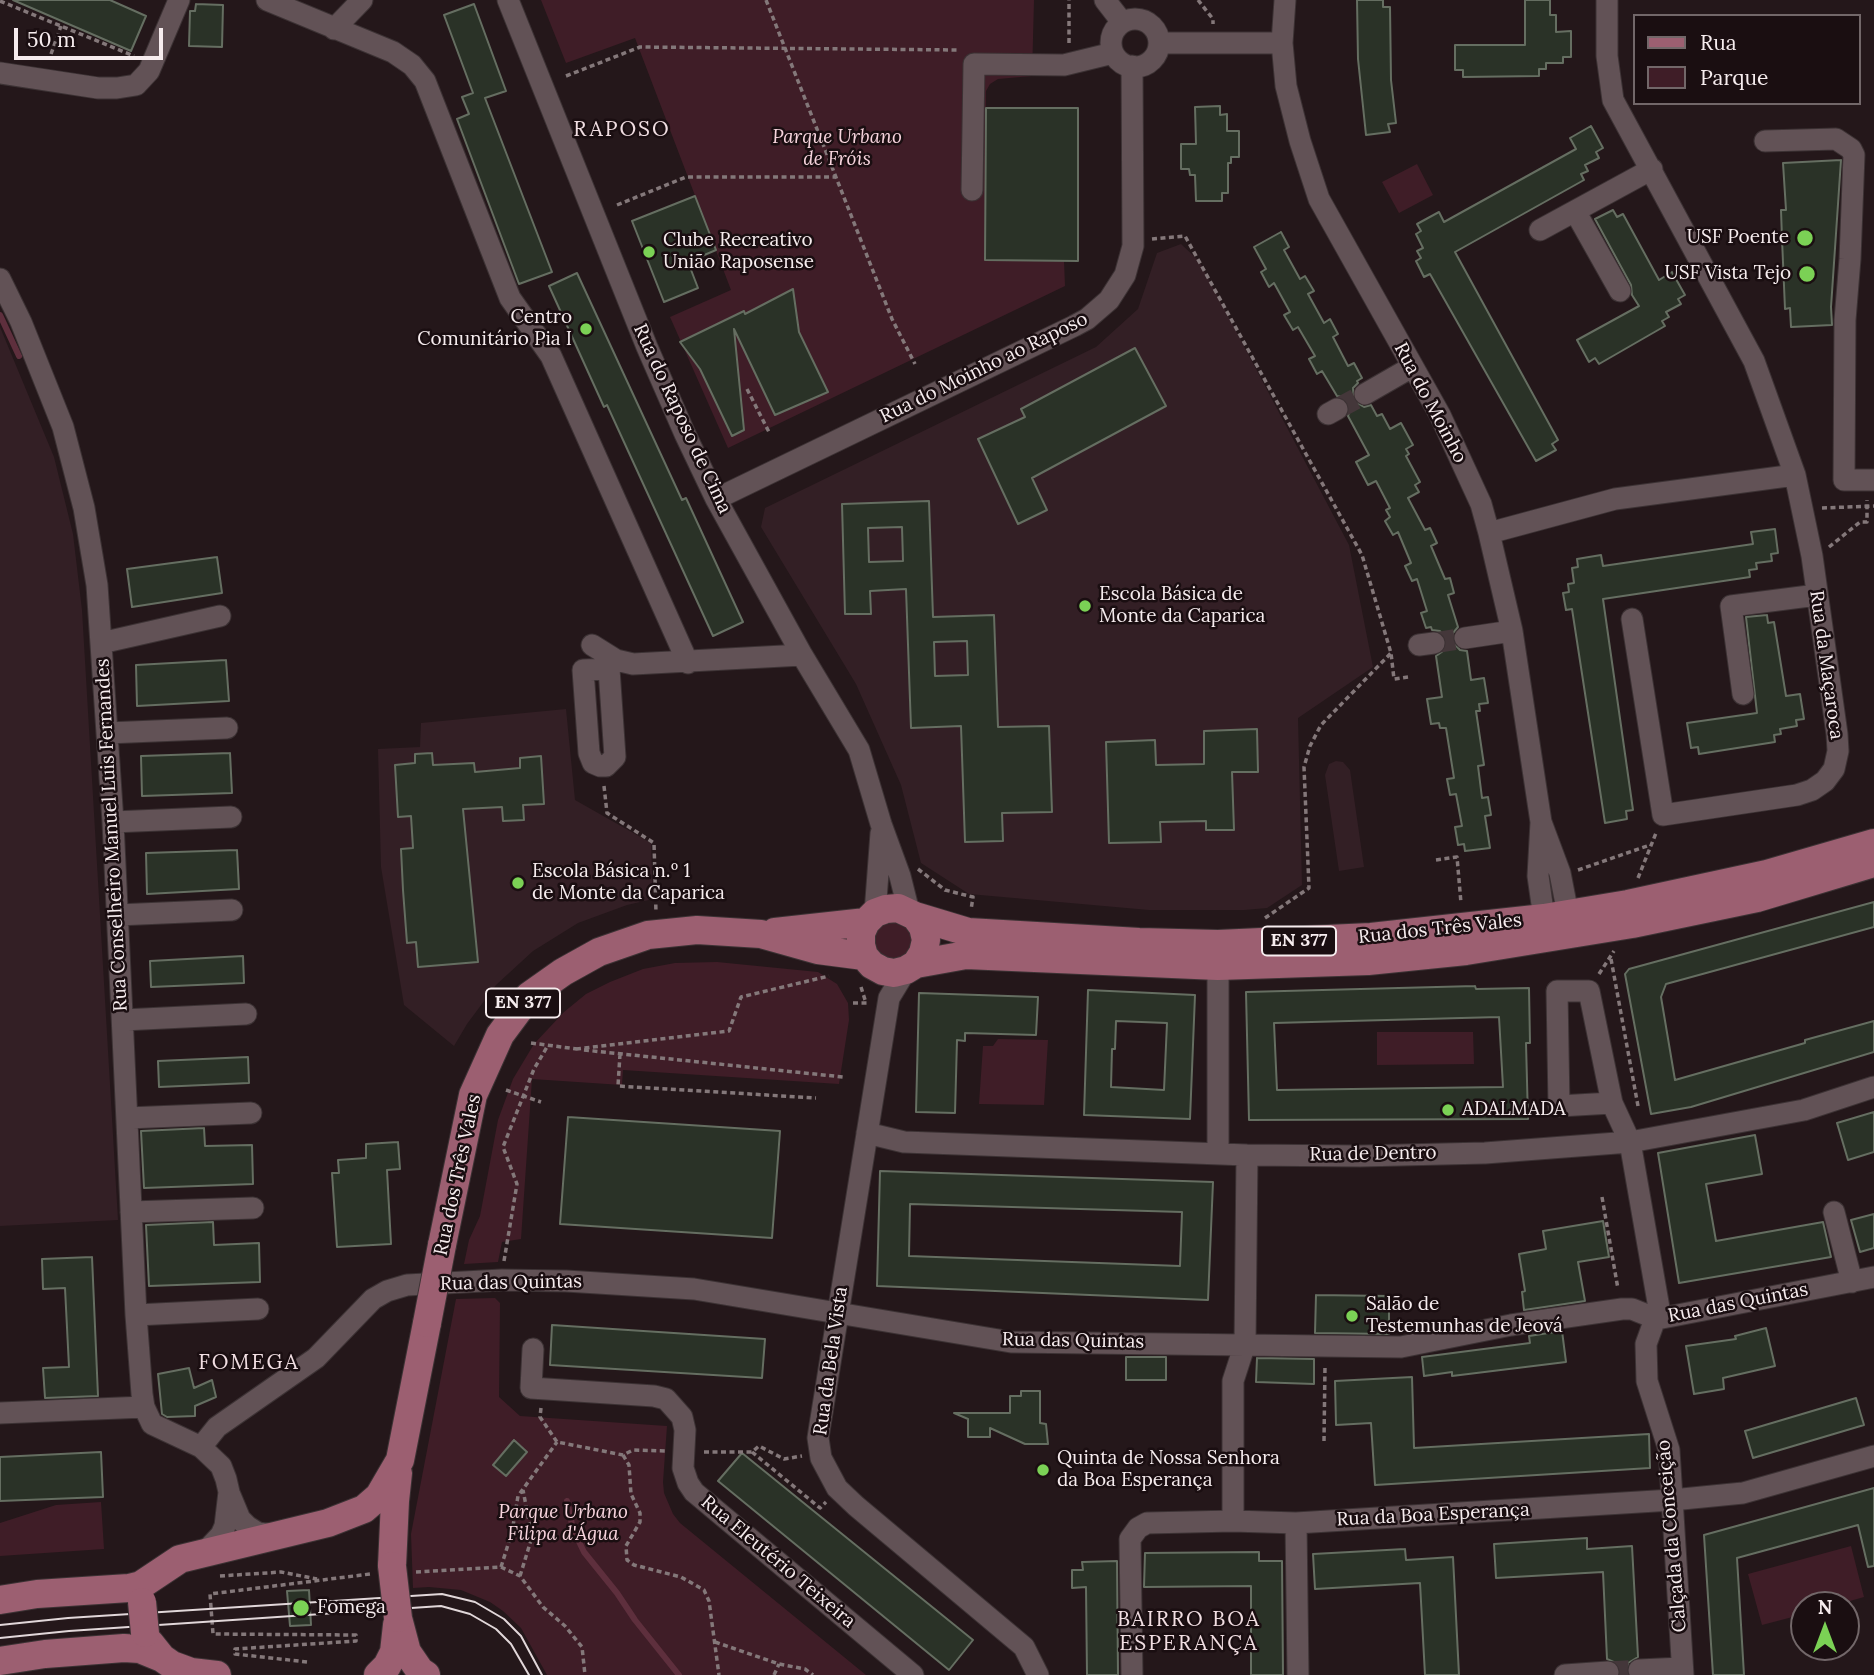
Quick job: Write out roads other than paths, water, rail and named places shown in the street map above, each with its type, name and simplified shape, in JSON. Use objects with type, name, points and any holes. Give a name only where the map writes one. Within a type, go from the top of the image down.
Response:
[{"type":"main road","name":"Rua dos Três Vales","points":[[0,1600],[141,1585],[180,1559],[212,1564],[276,1535],[328,1523],[364,1509],[379,1496],[400,1460],[472,1095],[500,1035],[529,996],[563,972],[599,952],[648,935],[697,930],[761,934],[818,950],[865,968],[894,973],[966,955],[1218,966],[1368,961],[1466,951],[1557,923],[1715,886],[1874,843]]},
{"type":"main road","name":"Rua dos Três Vales","points":[[761,934],[871,917],[886,909],[898,908],[968,932],[1205,944],[1371,937],[1463,927],[1557,923],[1632,924],[1746,900],[1874,863]]},
{"type":"main road","points":[[911,967],[923,953],[926,940],[923,927],[912,914]]},
{"type":"main road","points":[[865,968],[861,933],[871,917]]},
{"type":"main road","name":"EN 377","points":[[393,1566],[395,1501],[400,1460]]},
{"type":"main road","points":[[328,1523],[342,1522],[367,1528],[387,1549],[393,1566],[398,1618],[407,1652],[426,1675]]},
{"type":"main road","points":[[158,1573],[142,1602],[142,1619],[151,1646],[162,1658]]},
{"type":"main road","points":[[378,1675],[387,1666],[394,1652],[398,1618]]},
{"type":"main road","points":[[0,1661],[45,1654],[140,1649],[182,1670],[217,1675]]},
{"type":"street","points":[[0,73],[98,88],[136,85],[149,71],[179,0]]},
{"type":"street","points":[[267,0],[403,57],[425,81],[510,298],[551,356],[688,663]]},
{"type":"street","points":[[334,29],[362,0]]},
{"type":"street","name":"Rua do Raposo de Cima","points":[[508,0],[665,391],[716,499],[802,655],[859,750],[912,914]]},
{"type":"street","points":[[1105,0],[1122,22]]},
{"type":"street","name":"Rua do Moinho","points":[[1284,0],[1282,43],[1288,100],[1318,199],[1446,426],[1480,504],[1489,533],[1512,631],[1541,822],[1560,873],[1557,923]]},
{"type":"street","name":"Rua da Maçaroca","points":[[1607,0],[1607,56],[1613,100],[1754,361],[1795,475],[1812,556],[1837,734],[1838,751],[1834,769],[1825,782],[1797,795],[1663,815],[1632,619]]},
{"type":"street","points":[[1138,19],[1149,23],[1157,33],[1159,43],[1152,60],[1146,64],[1132,66],[1118,60],[1113,53],[1111,37],[1122,22],[1138,19]]},
{"type":"street","points":[[1159,43],[1282,43]]},
{"type":"street","points":[[972,190],[974,64],[1064,65],[1113,53]]},
{"type":"street","name":"Rua do Moinho ao Raposo","points":[[716,499],[1087,319],[1098,310],[1118,288],[1129,261],[1133,241],[1132,66]]},
{"type":"street","points":[[1765,141],[1836,139],[1845,143],[1854,155],[1852,233],[1845,320],[1844,480],[1871,480]]},
{"type":"street","points":[[1540,230],[1652,169]]},
{"type":"street","points":[[1575,211],[1620,291]]},
{"type":"street","name":"Rua Conselheiro Manuel Luis Fernandes","points":[[0,279],[26,334],[63,427],[83,508],[97,585],[113,822],[136,1315],[144,1407]]},
{"type":"street","points":[[1364,394],[1412,367]]},
{"type":"street","points":[[1489,533],[1615,499],[1795,475]]},
{"type":"street","points":[[1743,694],[1731,606],[1816,595]]},
{"type":"street","points":[[101,643],[220,616]]},
{"type":"street","points":[[1465,638],[1512,631]]},
{"type":"street","points":[[592,645],[612,664]]},
{"type":"street","points":[[603,766],[593,763],[589,753],[583,670],[612,664],[688,663],[802,655]]},
{"type":"street","points":[[107,733],[227,728]]},
{"type":"street","points":[[113,822],[231,817]]},
{"type":"street","name":"Rua do Moinho","points":[[1541,822],[1538,876],[1557,923]]},
{"type":"street","name":"Rua do Raposo de Cima","points":[[871,917],[881,824]]},
{"type":"street","points":[[117,915],[232,910]]},
{"type":"street","points":[[1218,966],[1218,1154]]},
{"type":"street","name":"Rua da Bela Vista","points":[[911,967],[889,998],[818,1438],[825,1468],[837,1488],[1024,1647],[1030,1672]]},
{"type":"street","points":[[865,968],[889,998]]},
{"type":"street","points":[[1612,1103],[1559,1106],[1557,992],[1589,991],[1612,1103],[1636,1141],[1659,1308],[1657,1319]]},
{"type":"street","points":[[123,1020],[246,1014]]},
{"type":"street","name":"Rua de Dentro","points":[[867,1133],[904,1142],[1247,1155],[1485,1153],[1636,1141],[1804,1110],[1874,1087]]},
{"type":"street","points":[[127,1118],[251,1113]]},
{"type":"street","points":[[1233,1521],[1233,1377],[1245,1344],[1247,1155]]},
{"type":"street","points":[[131,1212],[253,1208]]},
{"type":"street","points":[[1835,1212],[1852,1282]]},
{"type":"street","name":"Rua das Quintas","points":[[201,1447],[217,1427],[316,1358],[373,1299],[407,1285],[502,1280],[694,1289],[1011,1342],[1401,1347],[1511,1325],[1622,1309],[1632,1309],[1657,1319],[1874,1277]]},
{"type":"street","points":[[136,1315],[258,1309]]},
{"type":"street","name":"Calçada da Conceição","points":[[1657,1319],[1646,1344],[1647,1381],[1668,1442],[1683,1671]]},
{"type":"street","name":"Rua Eleutério Teixeira","points":[[533,1349],[531,1388],[666,1399],[682,1417],[685,1430],[685,1476],[694,1492],[913,1675]]},
{"type":"street","points":[[0,1413],[144,1407],[152,1424],[201,1447],[221,1466],[240,1519],[247,1527],[258,1533],[276,1535]]},
{"type":"street","name":"Rua da Boa Esperança","points":[[1132,1675],[1129,1545],[1133,1533],[1147,1523],[1296,1523],[1672,1500],[1743,1493],[1874,1457]]},
{"type":"street","points":[[212,1564],[225,1527],[229,1492]]},
{"type":"street","points":[[1296,1523],[1298,1675]]},
{"type":"street","points":[[1639,1670],[1683,1671]]},
{"type":"street","points":[[1565,1675],[1608,1672]]},
{"type":"waterway","points":[[0,315],[19,356]]},
{"type":"waterway","points":[[567,1501],[573,1529],[584,1552],[679,1675]]},
{"type":"tunnel","points":[[1337,409],[1365,394]]},
{"type":"tunnel","points":[[1434,643],[1465,638]]},
{"type":"tunnel","points":[[1608,1672],[1639,1670]]},
{"type":"tram line","points":[[0,1625],[68,1618],[442,1594],[475,1602],[504,1619],[521,1636],[542,1675]]},
{"type":"tram line","points":[[0,1638],[441,1606],[470,1614],[496,1629],[511,1644],[529,1675]]},
{"type":"place","name":"USF Poente","points":[[1805,238]]},
{"type":"place","name":"Clube Recreativo União Raposense","points":[[649,252]]},
{"type":"place","name":"USF Vista Tejo","points":[[1807,274]]},
{"type":"place","name":"Centro Comunitário Pia I","points":[[586,329]]},
{"type":"place","name":"Escola Básica de Monte da Caparica","points":[[1085,606]]},
{"type":"place","name":"Escola Básica n.º 1 de Monte da Caparica","points":[[518,883]]},
{"type":"place","name":"ADALMADA","points":[[1448,1110]]},
{"type":"place","name":"Salão de Testemunhas de Jeová","points":[[1352,1316]]},
{"type":"place","name":"Quinta de Nossa Senhora da Boa Esperança","points":[[1043,1470]]},
{"type":"place","name":"Fomega","points":[[301,1608]]},
{"type":"district","name":"RAPOSO","points":[[622,130]]},
{"type":"district","name":"FOMEGA","points":[[249,1363]]},
{"type":"district","name":"BAIRRO BOA ESPERANÇA","points":[[1189,1632]]},
{"type":"park label","name":"Parque Urbano de Fróis","points":[[837,149]]},
{"type":"park label","name":"Parque Urbano Filipa d'Água","points":[[563,1524]]}]
